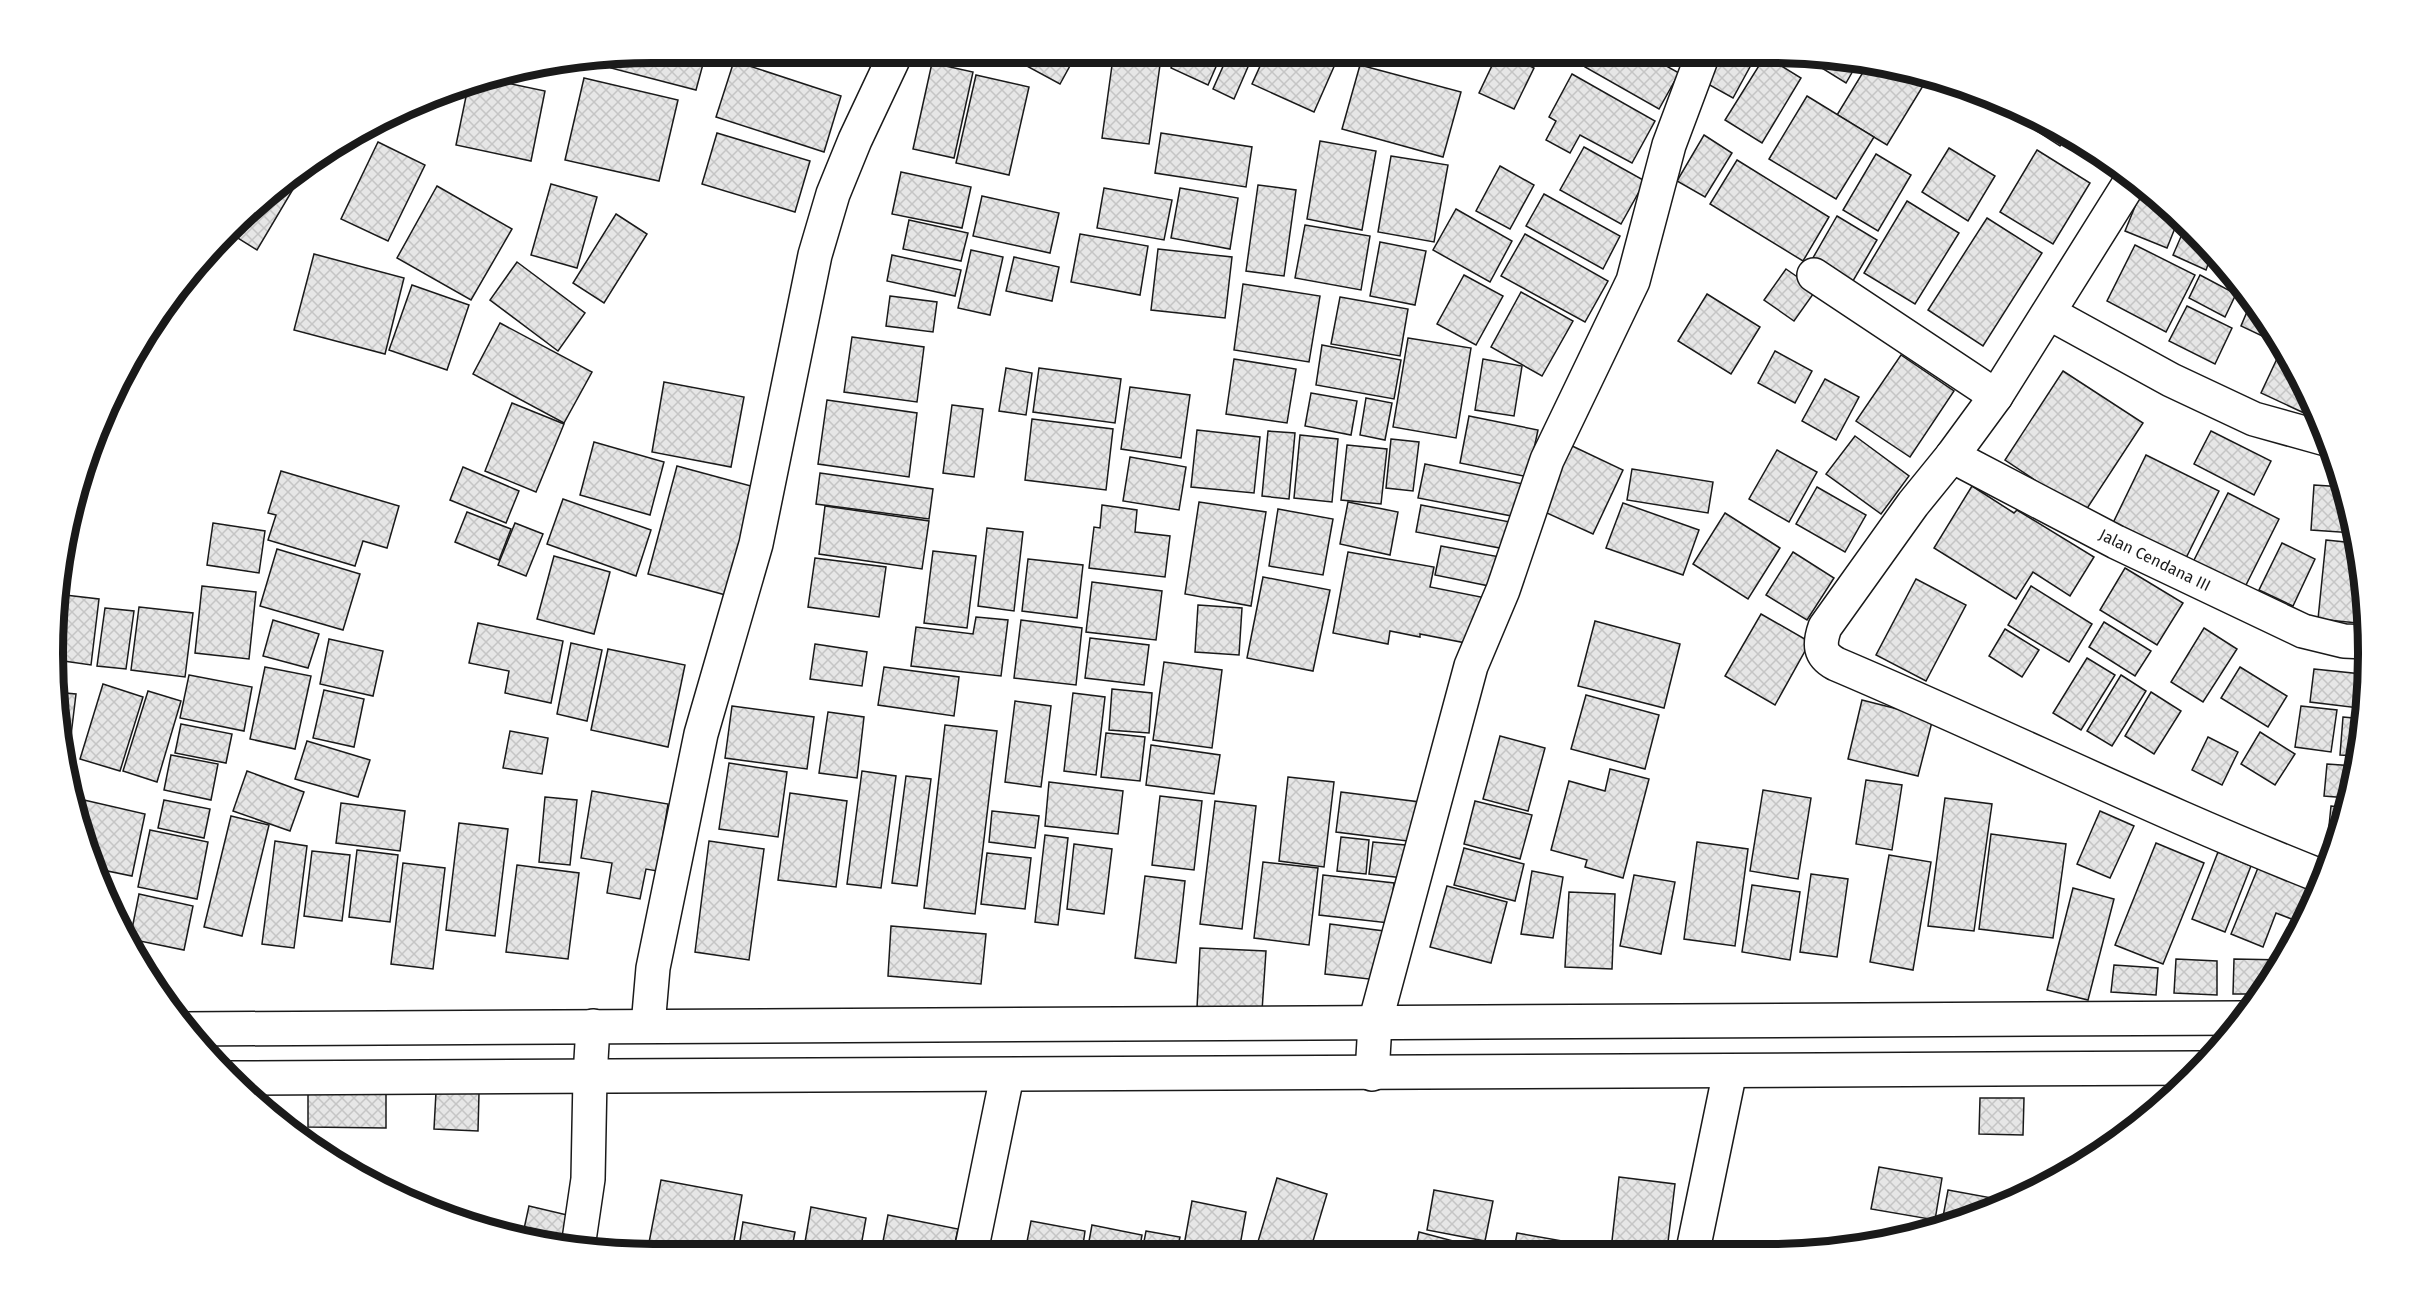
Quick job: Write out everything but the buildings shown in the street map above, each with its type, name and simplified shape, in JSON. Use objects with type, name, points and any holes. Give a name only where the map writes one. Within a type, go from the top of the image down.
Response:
[{"type":"street","points":[[648,1026],[653,968],[701,734],[756,544],[815,255],[833,194],[855,140],[892,63]]},
{"type":"street","points":[[1372,1074],[1375,1023],[1471,666],[1503,590],[1547,460],[1633,281],[1669,145],[1700,63]]},
{"type":"street","points":[[2128,186],[1996,396],[1913,504],[1825,627],[1821,639],[1821,652],[1826,659],[2258,851],[2315,874]]},
{"type":"street","points":[[1814,275],[1996,396]]},
{"type":"street","points":[[2049,314],[2171,380],[2254,419],[2316,436]]},
{"type":"street","name":"Jalan Cendana III","points":[[1952,456],[2116,542],[2303,631],[2344,641],[2358,642]]},
{"type":"street","points":[[198,1029],[2232,1018]]},
{"type":"street","points":[[579,1239],[588,1179],[593,1026]]},
{"type":"street","points":[[244,1078],[1007,1076],[2188,1068]]},
{"type":"street","points":[[1694,1244],[1730,1071]]},
{"type":"street","points":[[974,1244],[1007,1076]]}]
